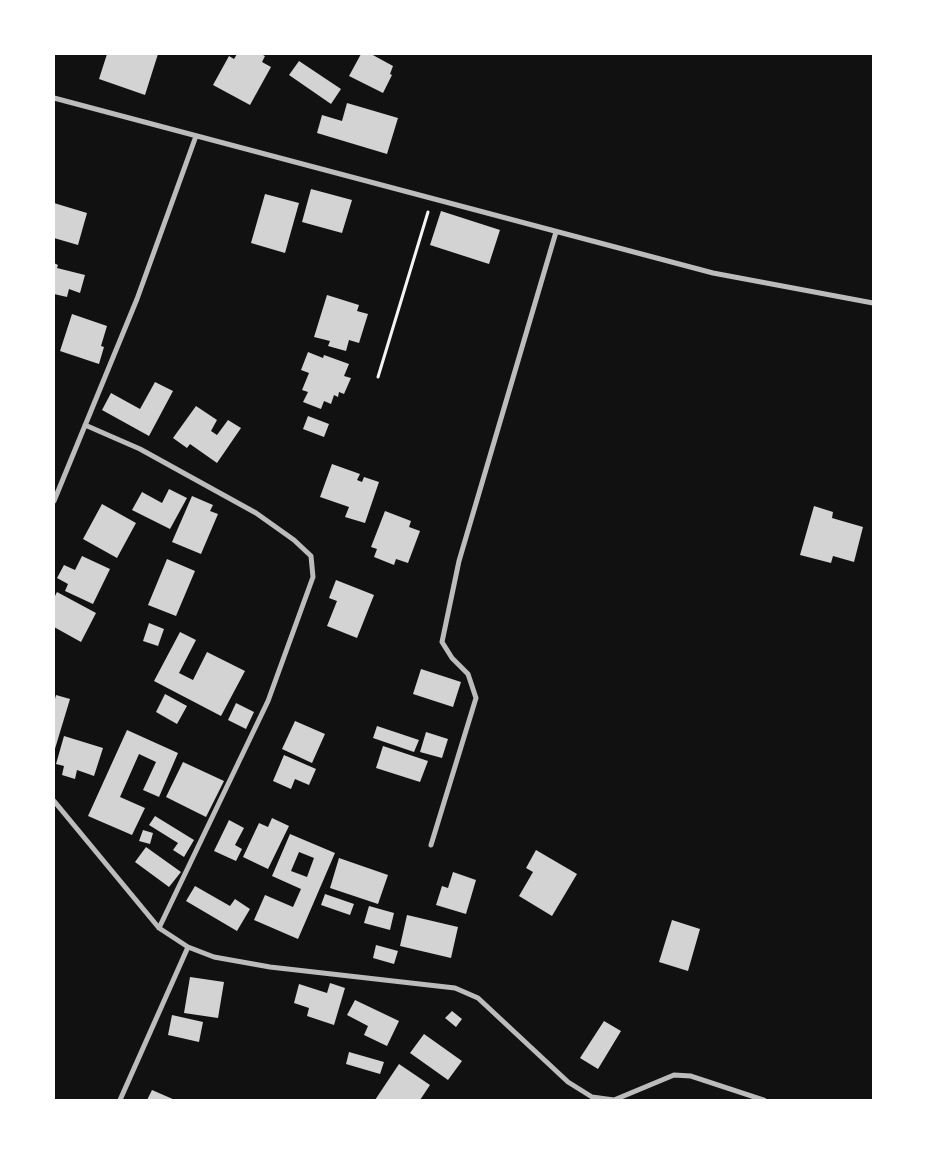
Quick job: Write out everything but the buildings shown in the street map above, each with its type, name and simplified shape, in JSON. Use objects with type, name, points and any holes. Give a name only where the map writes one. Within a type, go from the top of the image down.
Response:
[{"type":"street","points":[[54,98],[712,273],[873,303]]},
{"type":"street","points":[[54,501],[137,299],[196,136]]},
{"type":"street","points":[[431,845],[476,698],[468,674],[452,658],[442,642],[459,561],[556,232]]},
{"type":"street","points":[[85,425],[140,449],[256,513],[294,540],[310,556],[313,577],[268,701],[159,928]]},
{"type":"street","points":[[54,801],[159,928],[188,947],[214,957],[270,967],[455,988],[478,998],[568,1082],[592,1097],[614,1100],[674,1075],[691,1076],[764,1100]]},
{"type":"street","points":[[120,1100],[188,947]]},
{"type":"path","points":[[378,377],[432,197]]}]
